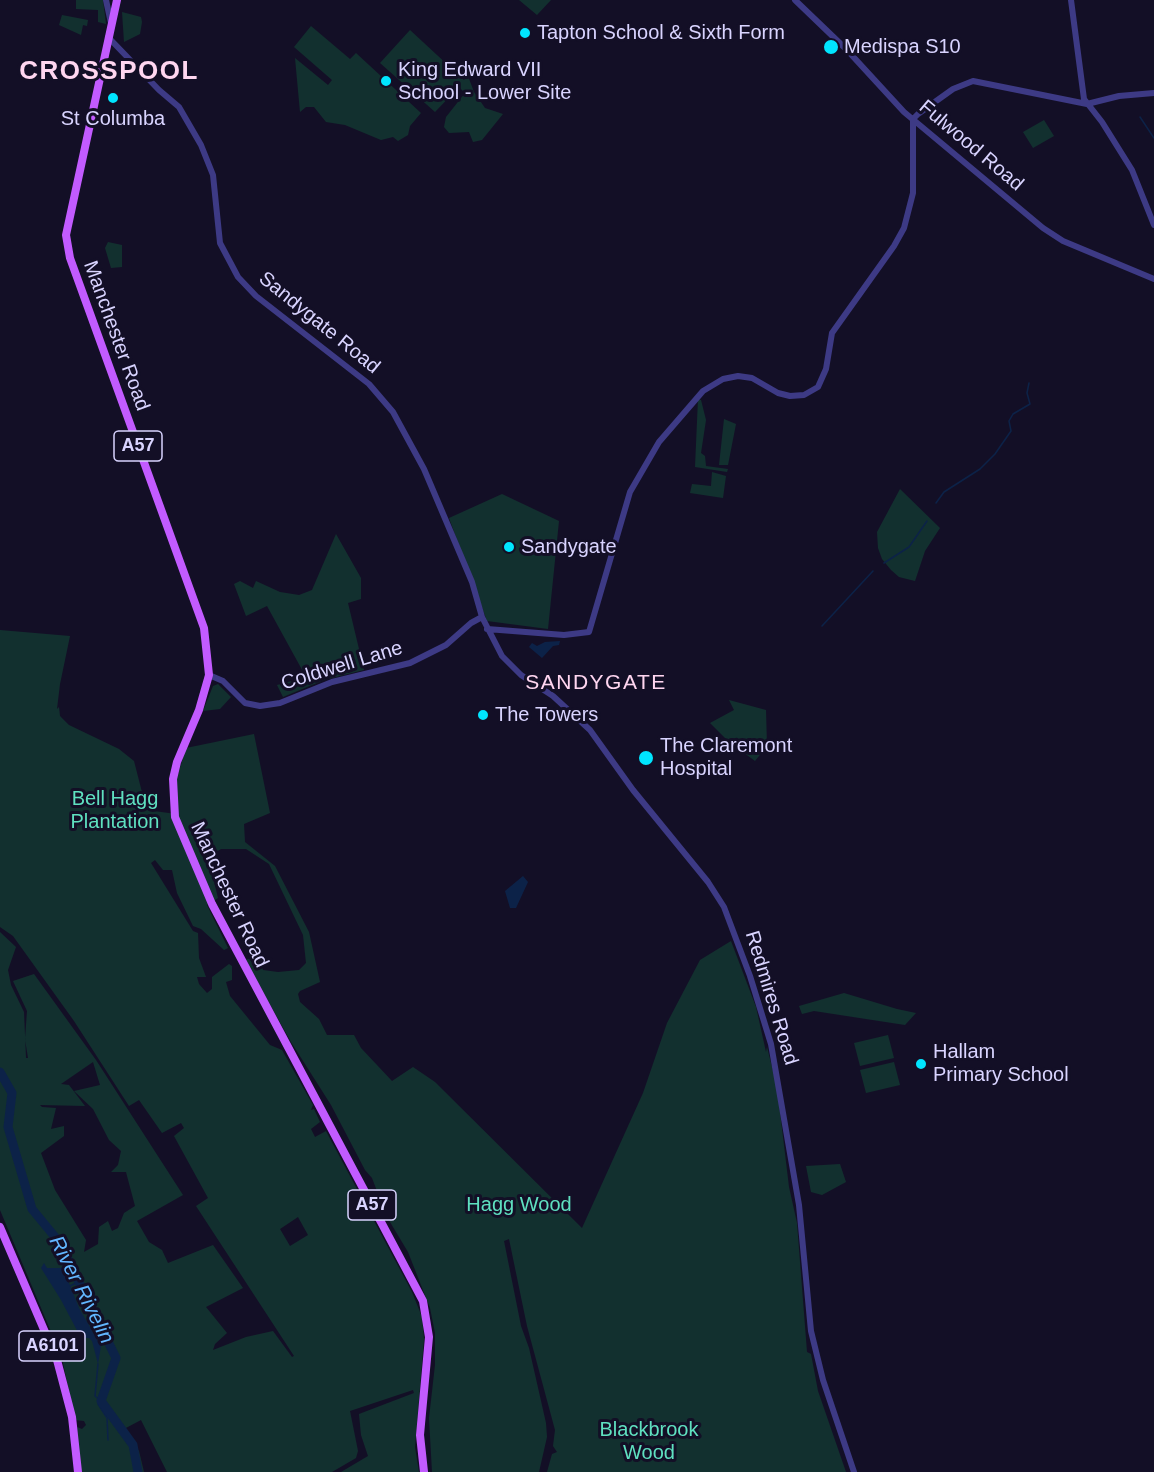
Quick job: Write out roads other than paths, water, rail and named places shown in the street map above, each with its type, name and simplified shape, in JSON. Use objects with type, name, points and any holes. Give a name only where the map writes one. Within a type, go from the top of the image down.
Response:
[{"type":"main road","name":"Manchester Road","points":[[117,0],[66,231],[67,245],[199,610],[208,647],[209,675],[199,710],[175,770],[173,797],[175,817],[226,931],[423,1301],[429,1337],[420,1435],[424,1472]]},
{"type":"main road","name":"A6101","points":[[0,1227],[57,1360],[70,1405],[78,1472]]},
{"type":"street","name":"Fulwood Road","points":[[795,0],[913,119],[1052,234],[1154,279]]},
{"type":"street","points":[[1071,0],[1083,95],[1132,170],[1154,225]]},
{"type":"street","points":[[106,4],[114,12]]},
{"type":"street","points":[[106,4],[111,23]]},
{"type":"street","name":"Sandygate Road","points":[[108,37],[159,90],[179,107],[201,146],[213,175],[220,243],[238,277],[256,296],[369,384],[393,412],[417,454],[437,498],[472,582],[482,617]]},
{"type":"street","points":[[487,629],[564,635],[589,632],[630,492],[659,442],[690,404],[710,387],[734,376],[752,378],[778,393],[795,396],[808,394],[820,385],[834,331],[894,246],[904,228],[913,193],[913,119],[953,88],[973,81],[1087,104],[1119,96],[1154,93]]},
{"type":"street","name":"Redmires Road","points":[[482,617],[511,667],[553,696],[590,730],[633,790],[708,882],[724,907],[750,976],[773,1054],[799,1205],[812,1338],[842,1441],[854,1472]]},
{"type":"street","name":"Coldwell Lane","points":[[209,675],[223,681],[245,703],[260,706],[279,703],[332,682],[410,663],[446,645],[471,623],[482,617]]},
{"type":"water","points":[[560,641],[559,645],[553,646],[542,658],[529,647],[532,643],[537,646],[545,642]]},
{"type":"water","points":[[523,876],[528,882],[516,908],[510,908],[505,891]]},
{"type":"water","points":[[44,1263],[47,1268],[63,1268],[79,1308],[101,1346],[98,1364],[92,1341],[89,1338],[81,1338],[41,1268]]},
{"type":"waterway","points":[[1140,117],[1154,138]]},
{"type":"waterway","points":[[936,503],[944,492],[980,469],[995,454],[1011,431],[1009,421],[1013,414],[1030,404],[1027,393],[1029,383]]},
{"type":"waterway","points":[[884,563],[909,547],[927,521]]},
{"type":"waterway","points":[[822,626],[873,571]]},
{"type":"waterway","name":"River Rivelin","points":[[0,1072],[12,1093],[8,1127],[32,1209],[60,1243],[116,1358],[101,1401],[133,1445],[138,1472]]},
{"type":"waterway","points":[[70,1286],[80,1281]]},
{"type":"waterway","name":"River Rivelin","points":[[98,1364],[95,1396],[101,1401],[98,1404],[107,1418],[108,1440]]},
{"type":"place","name":"Tapton School & Sixth Form","points":[[525,33]]},
{"type":"place","name":"Medispa S10","points":[[831,47]]},
{"type":"place","name":"King Edward VII School - Lower Site","points":[[386,81]]},
{"type":"place","name":"St Columba","points":[[113,98]]},
{"type":"place","name":"Sandygate","points":[[509,547]]},
{"type":"place","name":"The Towers","points":[[483,715]]},
{"type":"place","name":"The Claremont Hospital","points":[[646,758]]},
{"type":"place","name":"Hallam Primary School","points":[[921,1064]]},
{"type":"district","name":"CROSSPOOL","points":[[109,72]]},
{"type":"district","name":"SANDYGATE","points":[[596,683]]},
{"type":"park label","name":"Bell Hagg Plantation","points":[[115,810]]},
{"type":"park label","name":"Hagg Wood","points":[[519,1205]]},
{"type":"park label","name":"Blackbrook Wood","points":[[649,1442]]}]
